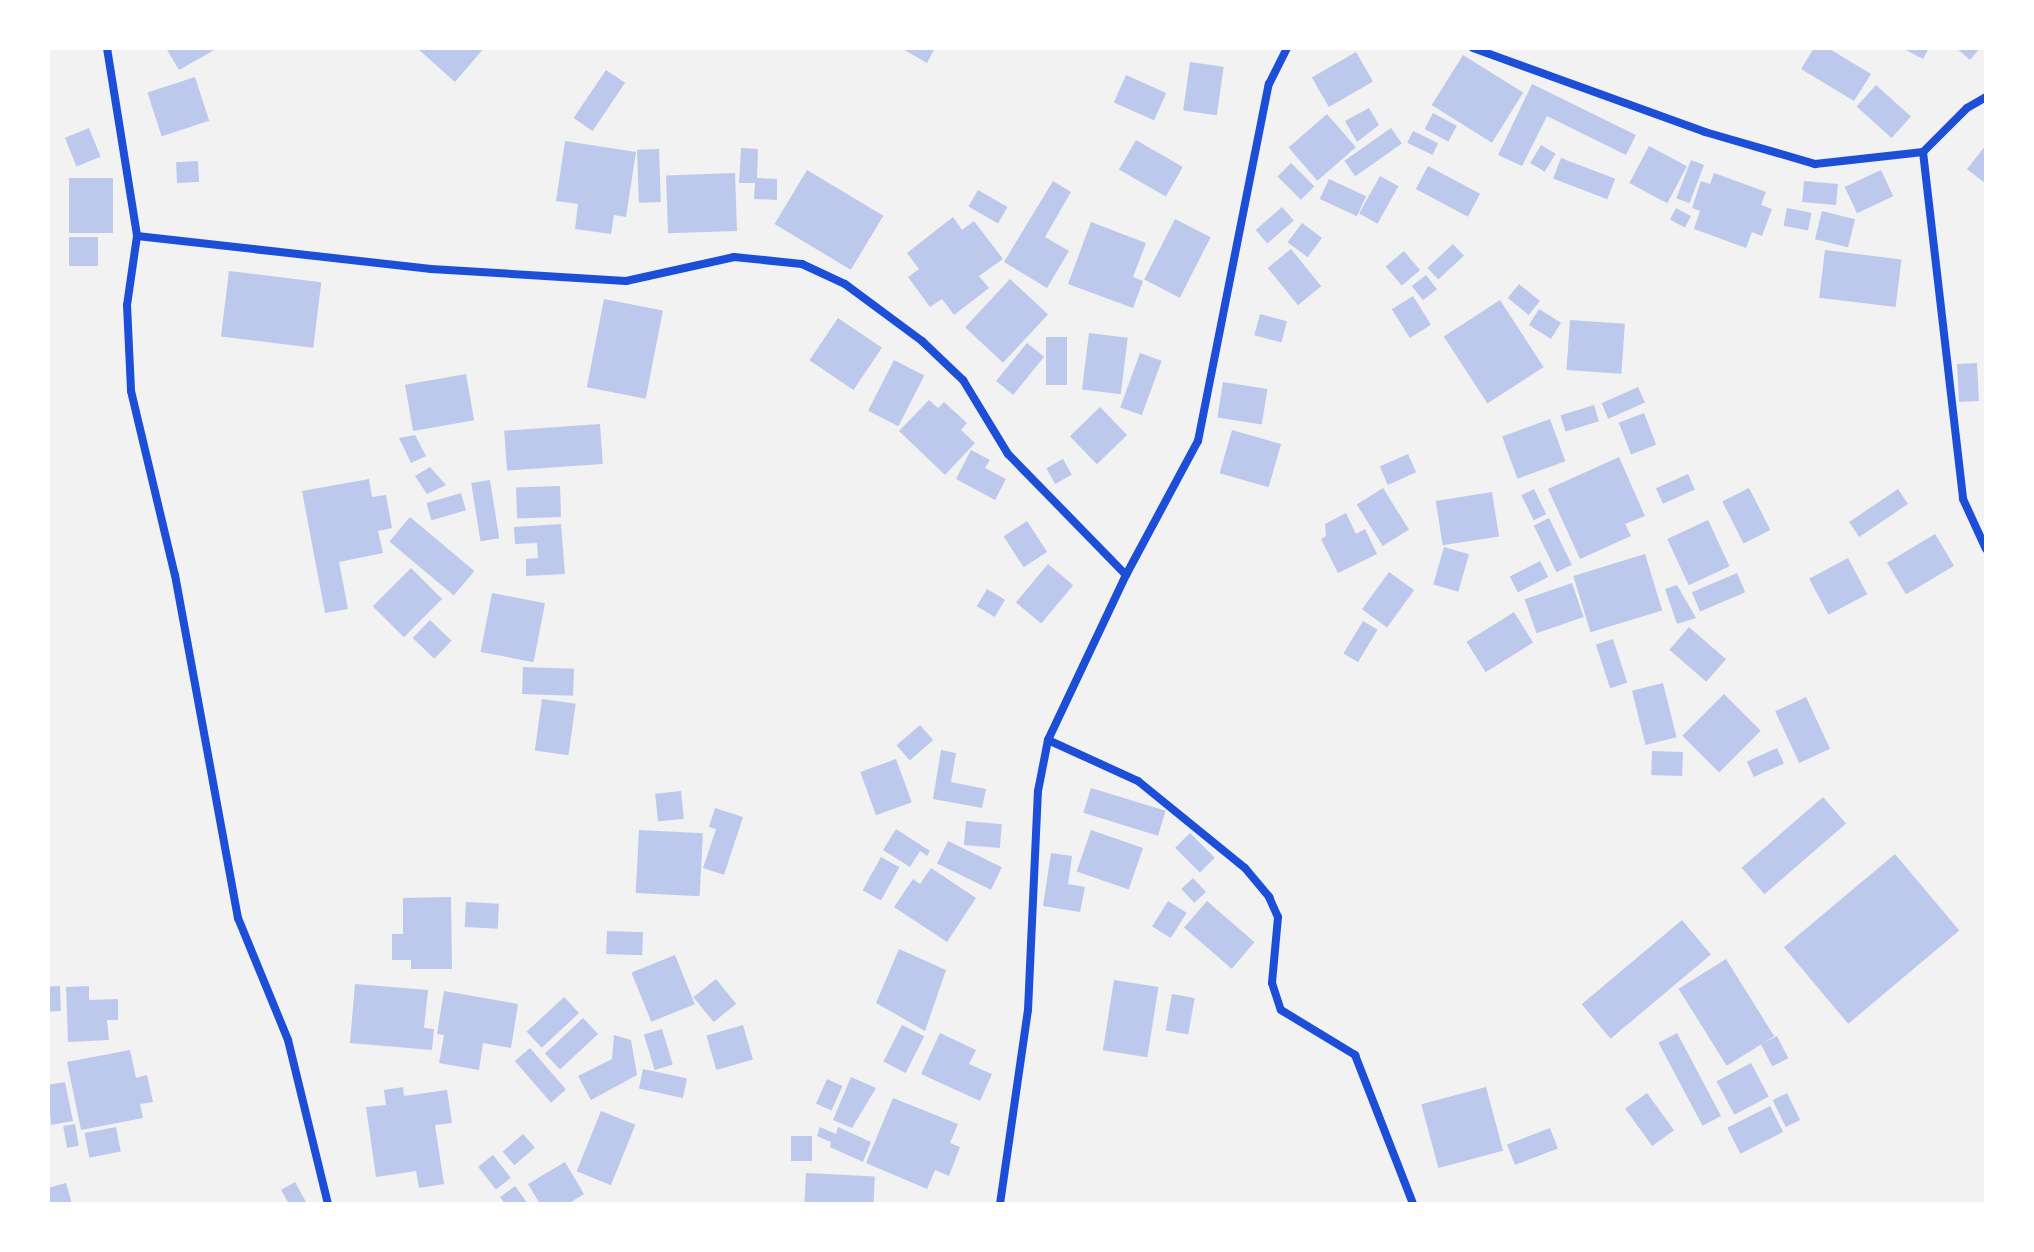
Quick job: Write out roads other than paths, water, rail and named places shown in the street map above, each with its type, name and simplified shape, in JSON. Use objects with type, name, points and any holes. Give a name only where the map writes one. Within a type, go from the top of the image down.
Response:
[{"type":"street","points":[[107,48],[137,236],[127,305],[131,391],[175,575],[238,918],[288,1040],[328,1204]]},
{"type":"street","points":[[1000,1204],[1028,1010],[1038,791],[1048,740],[1126,575],[1198,441],[1269,84],[1287,48]]},
{"type":"street","points":[[1473,48],[1705,132],[1815,164],[1923,152],[1967,108],[1986,97]]},
{"type":"street","points":[[1923,152],[1963,499],[1986,549]]},
{"type":"street","points":[[137,236],[431,269],[626,281],[734,257],[802,264],[845,284],[932,351],[963,380],[1008,454],[1126,575]]},
{"type":"street","points":[[1048,740],[1138,781],[1245,868],[1269,897],[1278,917],[1272,983],[1281,1010],[1355,1055],[1413,1204]]}]
